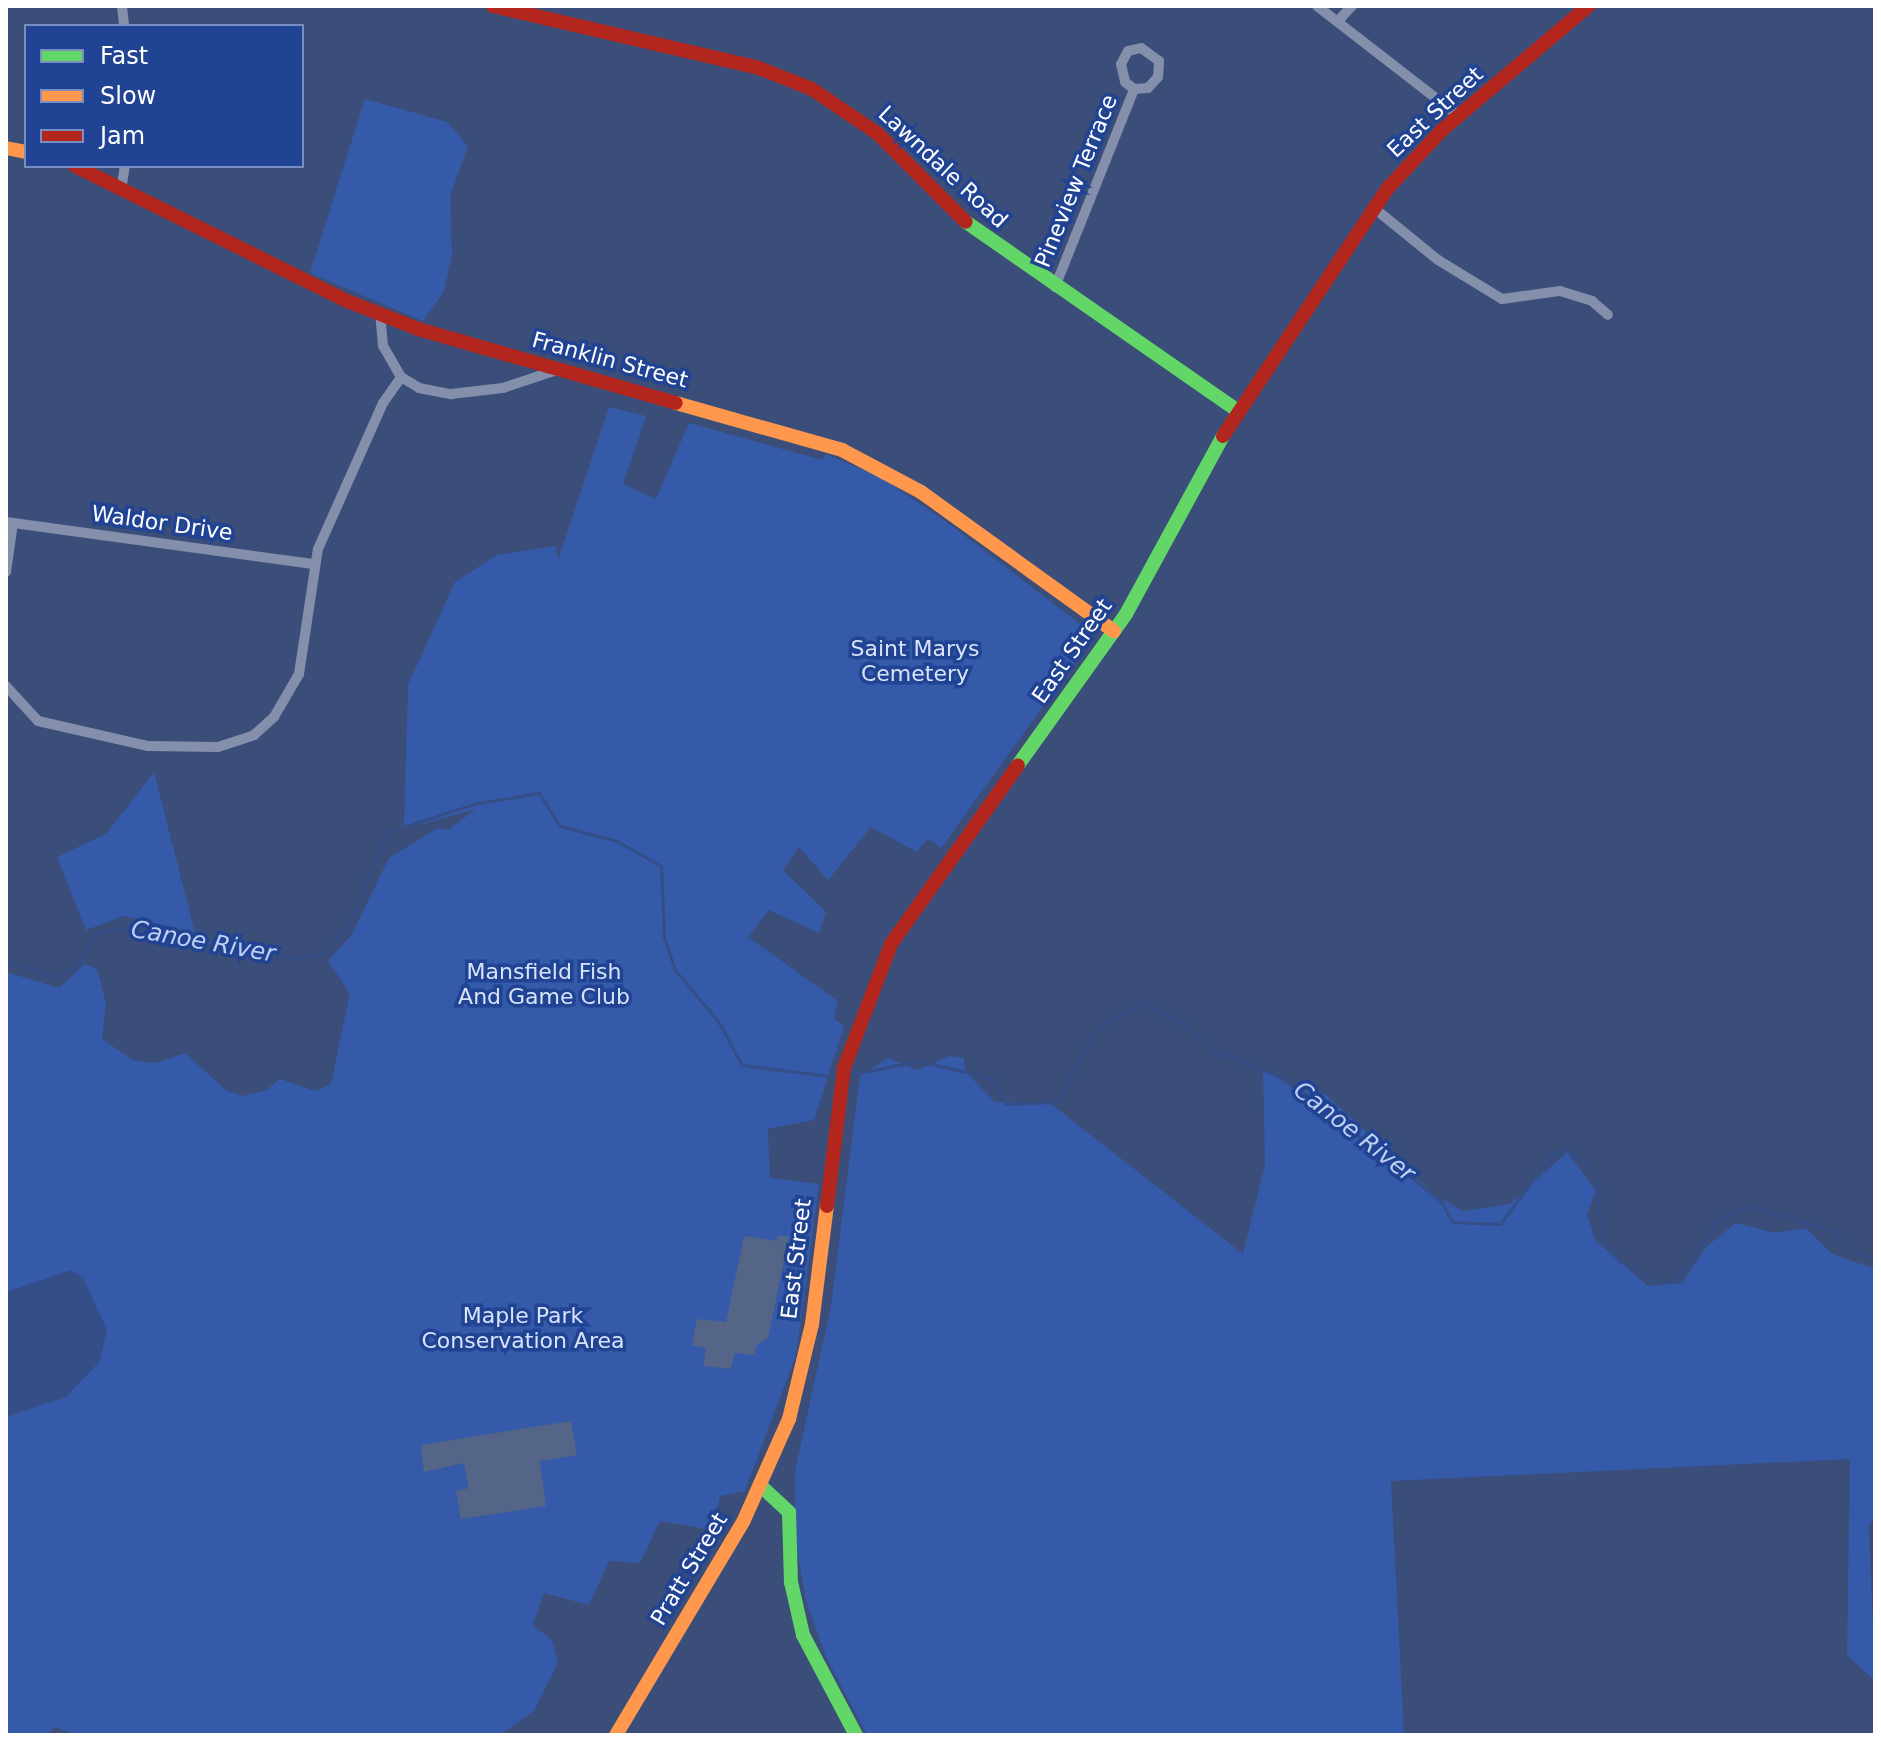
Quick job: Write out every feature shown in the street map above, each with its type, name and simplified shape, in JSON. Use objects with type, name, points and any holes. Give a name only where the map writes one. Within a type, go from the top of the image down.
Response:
[{"type":"main road","name":"Lawndale Road","points":[[493,6],[759,68],[812,89],[878,134],[978,234],[1237,410]]},
{"type":"main road","name":"East Street","points":[[789,1419],[815,1304],[844,1068],[867,994],[903,924],[1114,631],[1237,410],[1374,208],[1459,116],[1588,6]]},
{"type":"main road","name":"Franklin Street","points":[[80,168],[122,184],[380,314],[562,369],[796,433],[869,463],[921,492],[1114,631]]},
{"type":"main road","name":"Pratt Street","points":[[616,1735],[760,1485],[789,1419]]},
{"type":"main road","points":[[760,1485],[789,1512],[791,1582],[803,1635],[856,1735]]},
{"type":"street","points":[[1317,6],[1459,116]]},
{"type":"street","points":[[1338,21],[1352,6]]},
{"type":"street","name":"Pineview Terrace","points":[[1055,287],[1134,89],[1121,64],[1128,51],[1141,48],[1159,61],[1158,77],[1148,88],[1134,89]]},
{"type":"street","points":[[122,184],[125,168]]},
{"type":"street","points":[[1374,208],[1438,260],[1502,299],[1560,291],[1592,301],[1608,315]]},
{"type":"street","points":[[380,314],[383,346],[401,377],[419,388],[451,394],[503,388],[562,369]]},
{"type":"street","points":[[6,686],[24,711],[56,727],[174,749],[237,743],[274,717],[299,674],[313,564],[383,403],[401,377]]},
{"type":"street","points":[[6,572],[9,523]]},
{"type":"street","name":"Waldor Drive","points":[[9,523],[313,564]]},
{"type":"green space","points":[[365,99],[447,122],[468,146],[450,196],[452,254],[444,291],[423,321],[310,273]]},
{"type":"green space","points":[[609,407],[646,416],[623,484],[656,499],[689,423],[822,460],[826,454],[882,478],[952,526],[1089,631],[1091,640],[941,848],[928,838],[917,852],[871,827],[828,880],[799,847],[783,870],[826,912],[819,933],[769,910],[748,937],[838,1001],[834,1019],[844,1026],[814,1120],[768,1129],[770,1178],[819,1184],[796,1355],[745,1491],[720,1496],[712,1530],[660,1521],[640,1563],[609,1561],[589,1605],[544,1593],[533,1625],[552,1640],[558,1663],[534,1711],[500,1735],[78,1735],[54,1727],[48,1735],[6,1735],[6,972],[59,988],[85,964],[97,969],[106,1003],[102,1039],[133,1060],[156,1063],[185,1053],[227,1091],[243,1096],[265,1091],[280,1079],[315,1091],[331,1084],[350,993],[328,961],[352,934],[389,858],[438,828],[448,830],[476,809],[404,829],[408,685],[455,582],[497,555],[556,546],[558,560]]},
{"type":"green space","points":[[154,772],[195,933],[124,916],[86,930],[57,857],[106,834]]},
{"type":"green space","points":[[950,1056],[964,1058],[965,1071],[995,1102],[1050,1103],[1243,1254],[1265,1165],[1263,1068],[1291,1087],[1326,1095],[1433,1194],[1463,1211],[1510,1204],[1567,1152],[1596,1191],[1587,1214],[1595,1240],[1648,1286],[1682,1283],[1706,1247],[1736,1223],[1775,1233],[1806,1228],[1832,1254],[1875,1269],[1875,1515],[1869,1527],[1875,1681],[1847,1655],[1850,1459],[1391,1481],[1404,1735],[867,1735],[826,1657],[806,1600],[795,1540],[795,1471],[831,1306],[860,1076],[888,1058],[917,1070]]},
{"type":"shaded area","points":[[71,1270],[83,1278],[107,1330],[100,1361],[66,1397],[6,1417],[6,1292]]},
{"type":"building","points":[[778,1235],[789,1237],[768,1338],[756,1346],[755,1355],[735,1353],[731,1369],[703,1366],[706,1348],[692,1345],[697,1319],[726,1322],[744,1236],[777,1241]]},
{"type":"building","points":[[571,1421],[577,1455],[540,1461],[546,1506],[461,1519],[456,1491],[469,1488],[464,1463],[424,1472],[421,1445]]},
{"type":"waterway","points":[[6,206],[6,224]]},
{"type":"waterway","name":"Canoe River","points":[[6,961],[55,977],[78,966],[95,934],[125,927],[295,958],[326,952],[349,924],[388,832],[474,804],[539,793],[560,826],[617,841],[661,866],[664,938],[675,970],[718,1021],[742,1065],[837,1077]]},
{"type":"waterway","name":"Canoe River","points":[[848,1075],[919,1061],[994,1079],[1005,1104],[1057,1102],[1095,1030],[1140,1002],[1184,1023],[1212,1050],[1285,1078],[1441,1201],[1452,1222],[1500,1224],[1552,1154],[1567,1149],[1597,1173],[1601,1237],[1620,1261],[1659,1284],[1676,1280],[1720,1219],[1751,1206],[1834,1231],[1861,1255],[1875,1258]]},
{"type":"traffic: fast","points":[[966,222],[1237,410]]},
{"type":"traffic: fast","points":[[1018,765],[1126,614],[1223,436]]},
{"type":"traffic: fast","points":[[760,1485],[789,1512],[791,1582],[803,1635],[856,1735]]},
{"type":"traffic: slow","points":[[6,148],[24,152]]},
{"type":"traffic: slow","points":[[676,403],[842,450],[921,492],[1114,631]]},
{"type":"traffic: slow","points":[[616,1735],[744,1520],[789,1419],[812,1324],[827,1206]]},
{"type":"traffic: jam","points":[[493,6],[759,68],[812,89],[878,134],[966,222]]},
{"type":"traffic: jam","points":[[1223,436],[1388,188],[1442,130],[1588,6]]},
{"type":"traffic: jam","points":[[79,168],[347,301],[418,329],[676,403]]},
{"type":"traffic: jam","points":[[827,1206],[844,1068],[891,944],[1018,765]]},
{"type":"park label","name":"Saint Marys Cemetery","points":[[915,660]]},
{"type":"park label","name":"Mansfield Fish And Game Club","points":[[544,984]]},
{"type":"park label","name":"Maple Park Conservation Area","points":[[523,1328]]}]
